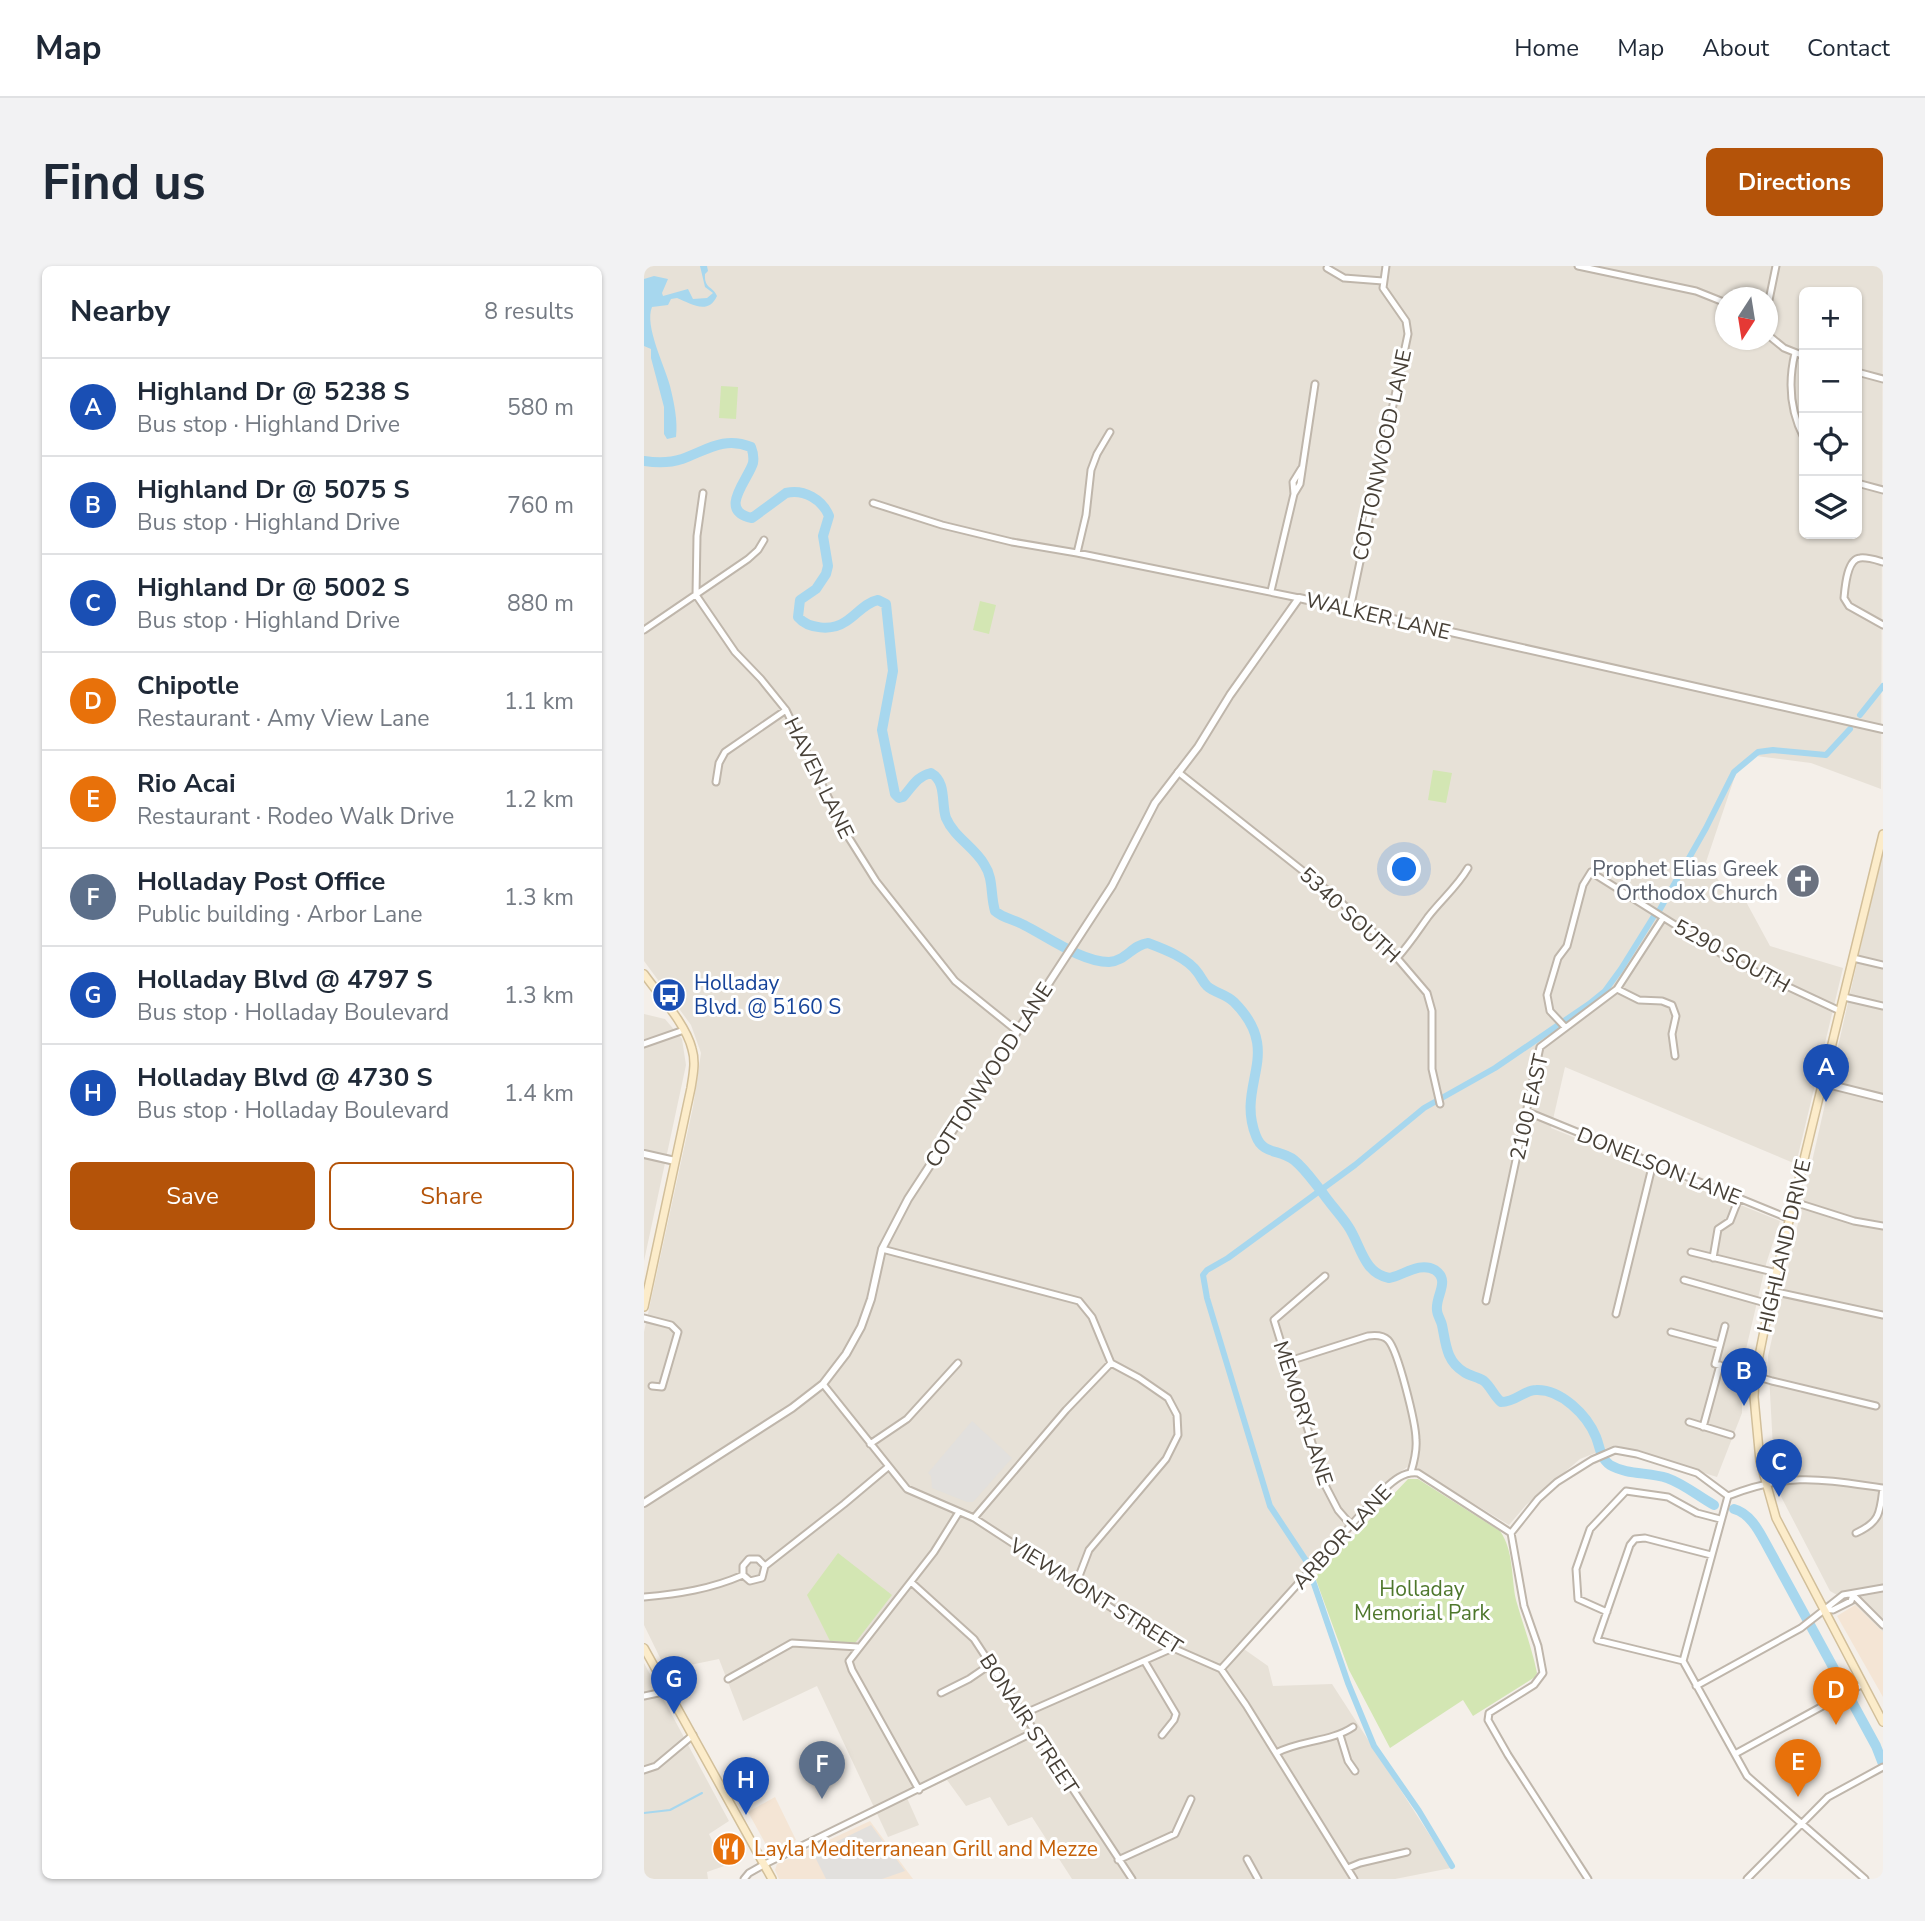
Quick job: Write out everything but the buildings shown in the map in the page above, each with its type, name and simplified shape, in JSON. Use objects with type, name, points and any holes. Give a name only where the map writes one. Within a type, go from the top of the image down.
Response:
[{"type":"main road","name":"HIGHLAND DRIVE","points":[[1883,834],[1772,1291],[1755,1376],[1756,1432],[1765,1484],[1780,1526],[1883,1722]]},
{"type":"main road","points":[[644,974],[684,1030],[694,1063],[644,1307]]},
{"type":"main road","points":[[644,1648],[772,1879]]},
{"type":"street","points":[[1326,268],[1344,278],[1383,281],[1386,266]]},
{"type":"street","points":[[1578,266],[1696,291],[1715,299]]},
{"type":"street","points":[[1772,287],[1776,266]]},
{"type":"street","name":"COTTONWOOD LANE","points":[[1350,609],[1408,334],[1406,321],[1386,295],[1383,281]]},
{"type":"street","points":[[1778,343],[1799,354]]},
{"type":"street","points":[[1796,353],[1791,377],[1791,398],[1799,427]]},
{"type":"street","points":[[1862,373],[1883,379]]},
{"type":"street","points":[[1271,592],[1294,494],[1300,484],[1315,384]]},
{"type":"street","points":[[1077,553],[1085,521],[1091,470],[1110,432]]},
{"type":"street","points":[[1862,484],[1883,490]]},
{"type":"street","points":[[696,595],[697,536],[703,493]]},
{"type":"street","name":"WALKER LANE","points":[[873,503],[968,532],[1299,598],[1883,729]]},
{"type":"street","points":[[644,630],[758,550],[764,540]]},
{"type":"street","points":[[1883,562],[1861,558],[1854,560],[1844,596],[1849,606],[1883,625]]},
{"type":"street","name":"HAVEN LANE","points":[[696,595],[734,652],[786,710],[844,830],[876,881],[955,981],[1017,1031]]},
{"type":"street","name":"COTTONWOOD LANE","points":[[644,1503],[792,1408],[823,1384],[846,1354],[862,1327],[882,1249],[908,1199],[1112,886],[1151,810],[1299,598]]},
{"type":"street","points":[[716,782],[719,763],[726,752],[786,710]]},
{"type":"street","name":"5340 SOUTH","points":[[1178,772],[1332,894],[1380,938],[1427,993],[1431,1001],[1432,1069],[1440,1104]]},
{"type":"street","points":[[1397,958],[1468,868]]},
{"type":"street","name":"5290 SOUTH","points":[[1562,1024],[1550,1011],[1547,995],[1558,958],[1567,946],[1583,886],[1591,872],[1731,960],[1840,1011]]},
{"type":"street","name":"2100 EAST","points":[[1486,1301],[1540,1046],[1562,1024],[1618,989],[1658,915]]},
{"type":"street","points":[[1853,958],[1883,965]]},
{"type":"street","points":[[1618,989],[1639,1000],[1662,1000],[1672,1005],[1676,1016],[1672,1034],[1675,1056]]},
{"type":"street","points":[[1843,997],[1883,1006]]},
{"type":"street","points":[[644,1044],[684,1030]]},
{"type":"street","points":[[1823,1083],[1883,1098]]},
{"type":"street","name":"DONELSON LANE","points":[[1528,1112],[1790,1219]]},
{"type":"street","points":[[644,1154],[675,1161]]},
{"type":"street","points":[[1616,1314],[1653,1163]]},
{"type":"street","points":[[1713,1258],[1718,1230],[1729,1222],[1739,1198]]},
{"type":"street","points":[[1794,1202],[1854,1221],[1883,1226]]},
{"type":"street","points":[[882,1249],[1079,1301],[1092,1317],[1111,1363],[1168,1398],[1177,1415],[1178,1435],[1166,1459],[1090,1550],[1076,1584]]},
{"type":"street","points":[[1690,1252],[1777,1273]]},
{"type":"street","name":"MEMORY LANE","points":[[1325,1276],[1274,1320],[1325,1485],[1333,1502],[1351,1525]]},
{"type":"street","points":[[1684,1280],[1769,1304]]},
{"type":"street","points":[[1772,1291],[1883,1315]]},
{"type":"street","points":[[644,1318],[671,1325],[678,1332],[662,1387],[652,1386]]},
{"type":"street","points":[[1725,1326],[1715,1364],[1876,1406]]},
{"type":"street","points":[[1671,1332],[1720,1345]]},
{"type":"street","points":[[1286,1362],[1367,1336],[1375,1335],[1387,1340],[1398,1364],[1414,1419],[1416,1446],[1411,1472]]},
{"type":"street","points":[[870,1444],[907,1419],[958,1363]]},
{"type":"street","points":[[974,1518],[1066,1410],[1111,1363]]},
{"type":"street","points":[[1703,1427],[1720,1365]]},
{"type":"street","name":"VIEWMONT STREET","points":[[823,1384],[911,1492],[974,1518],[1173,1648],[1221,1670]]},
{"type":"street","points":[[1689,1422],[1731,1435]]},
{"type":"street","points":[[1588,1879],[1487,1718],[1490,1712],[1537,1683],[1543,1673],[1538,1646],[1524,1606],[1511,1533],[1538,1499],[1560,1479],[1596,1457],[1615,1450],[1697,1473],[1728,1496]]},
{"type":"street","points":[[765,1566],[888,1467]]},
{"type":"street","name":"ARBOR LANE","points":[[1221,1670],[1380,1493],[1399,1477],[1411,1472],[1418,1474],[1511,1533]]},
{"type":"street","points":[[1728,1496],[1765,1484],[1806,1478],[1883,1488],[1881,1507],[1875,1521],[1856,1533]]},
{"type":"street","points":[[1607,1612],[1578,1599],[1575,1571],[1590,1529],[1626,1491],[1668,1497],[1697,1513],[1720,1519]]},
{"type":"street","points":[[1728,1496],[1684,1661],[1742,1768],[1752,1781],[1865,1879]]},
{"type":"street","points":[[919,1790],[852,1670],[850,1658],[934,1552],[959,1512]]},
{"type":"street","points":[[1684,1661],[1597,1640],[1630,1545],[1635,1539],[1645,1538],[1711,1555]]},
{"type":"street","points":[[750,1559],[758,1559],[765,1566],[765,1575],[759,1581],[750,1581],[743,1575],[743,1566],[750,1559]]},
{"type":"street","points":[[644,1597],[696,1591],[743,1575]]},
{"type":"street","name":"BONAIR STREET","points":[[911,1582],[972,1637],[1132,1879]]},
{"type":"street","points":[[1696,1686],[1801,1628],[1843,1595],[1883,1588]]},
{"type":"street","points":[[1853,1595],[1883,1625]]},
{"type":"street","points":[[728,1679],[792,1643],[858,1647]]},
{"type":"street","points":[[1023,1714],[1173,1648]]},
{"type":"street","points":[[1144,1662],[1176,1714],[1163,1735]]},
{"type":"street","points":[[941,1693],[969,1679],[990,1664]]},
{"type":"street","points":[[1221,1670],[1354,1879]]},
{"type":"street","points":[[1735,1754],[1863,1684]]},
{"type":"street","points":[[644,1696],[668,1691]]},
{"type":"street","points":[[1276,1753],[1290,1745],[1340,1735],[1353,1727]]},
{"type":"street","points":[[744,1879],[765,1864],[1034,1732]]},
{"type":"street","points":[[644,1770],[657,1765],[693,1735]]},
{"type":"street","points":[[1340,1735],[1348,1761],[1355,1771]]},
{"type":"street","points":[[1747,1879],[1829,1797],[1883,1767]]},
{"type":"street","points":[[1118,1860],[1174,1834],[1191,1798]]},
{"type":"street","points":[[1348,1868],[1407,1852]]},
{"type":"street","points":[[1247,1859],[1258,1879]]},
{"type":"shaded area","points":[[644,266],[1883,266],[1881,789],[1811,763],[1756,756],[1736,773],[1706,862],[1721,884],[1744,898],[1770,946],[1843,968],[1796,1164],[1565,1067],[1551,1128],[1780,1221],[1766,1264],[1743,1362],[1742,1413],[1717,1477],[1615,1445],[1580,1459],[1526,1505],[1509,1525],[1410,1465],[1375,1490],[1241,1647],[1268,1666],[1273,1686],[1332,1684],[1451,1868],[1395,1879],[1072,1879],[1032,1817],[1008,1826],[990,1797],[966,1806],[947,1780],[907,1798],[919,1825],[888,1837],[817,1686],[743,1721],[719,1659],[666,1670],[644,1625],[644,1332],[693,1107],[701,1053],[691,1025],[644,961]]},
{"type":"shaded area","points":[[1883,848],[1883,1632],[1855,1605],[1830,1591],[1775,1485],[1768,1356]]},
{"type":"shaded area","points":[[644,1014],[665,1019],[682,1039],[686,1065],[644,1261]]},
{"type":"shaded area","points":[[972,1421],[1012,1458],[973,1502],[967,1502],[932,1488],[931,1476],[928,1473]]},
{"type":"shaded area","points":[[1855,1605],[1883,1632],[1883,1697],[1837,1616]]},
{"type":"shaded area","points":[[644,1663],[729,1821],[709,1834],[724,1866],[707,1872],[708,1879],[644,1879]]},
{"type":"shaded area","points":[[775,1797],[796,1840],[773,1851],[769,1850],[748,1812]]},
{"type":"shaded area","points":[[870,1821],[913,1879],[779,1879],[775,1870],[777,1864]]},
{"type":"shaded area","points":[[871,1825],[905,1871],[882,1879],[826,1879],[813,1853]]},
{"type":"green space","points":[[721,386],[738,387],[736,419],[719,418]]},
{"type":"green space","points":[[980,601],[996,605],[989,634],[973,630]]},
{"type":"green space","points":[[1433,770],[1452,773],[1446,803],[1428,800]]},
{"type":"green space","name":"Holladay Memorial Park","points":[[1408,1479],[1418,1479],[1500,1531],[1508,1547],[1516,1600],[1537,1673],[1535,1677],[1473,1716],[1463,1700],[1390,1748],[1349,1670],[1315,1577]]},
{"type":"green space","points":[[838,1553],[892,1595],[855,1643],[830,1641],[807,1595]]},
{"type":"water","points":[[700,266],[707,266],[707,285],[717,296],[713,302],[704,307],[677,298],[671,299],[668,305],[652,307],[650,315],[653,335],[670,386],[675,411],[676,437],[667,439],[664,434],[664,407],[651,349],[644,346],[644,279],[654,276],[668,279],[663,296],[688,289],[693,299],[707,298],[713,293],[705,287]]},
{"type":"waterway","points":[[644,461],[673,461],[716,446],[741,444],[751,447],[753,453],[753,463],[737,494],[737,509],[742,514],[752,518],[786,493],[806,494],[817,500],[829,516],[823,536],[828,566],[816,589],[800,600],[798,617],[814,626],[834,627],[873,602],[878,600],[886,604],[893,671],[882,730],[895,794],[899,798],[903,797],[922,777],[931,773],[936,777],[941,788],[946,818],[987,870],[995,911],[1077,953],[1099,961],[1115,961],[1148,943],[1188,963],[1207,986],[1234,1002],[1249,1020],[1256,1037],[1258,1053],[1251,1117],[1259,1142],[1267,1149],[1294,1160],[1305,1171],[1348,1226],[1373,1270],[1389,1278],[1423,1267],[1440,1274],[1442,1284],[1437,1312],[1448,1352],[1458,1368],[1484,1381],[1501,1402],[1536,1390],[1555,1394],[1580,1412],[1592,1429],[1602,1456],[1610,1465],[1667,1478],[1714,1505]]},
{"type":"waterway","points":[[1860,715],[1883,686]]},
{"type":"waterway","points":[[1659,911],[1734,772],[1758,752],[1773,750],[1826,755],[1850,729]]},
{"type":"waterway","points":[[1309,1565],[1270,1506],[1207,1298],[1203,1275],[1355,1165],[1424,1108],[1495,1068],[1589,1004],[1605,991],[1654,916]]},
{"type":"waterway","points":[[1734,1509],[1749,1518],[1759,1532],[1876,1746],[1883,1764]]},
{"type":"waterway","points":[[1312,1578],[1348,1683],[1374,1746],[1419,1811],[1452,1866]]},
{"type":"waterway","points":[[644,1813],[670,1810],[702,1793]]},
{"type":"place","name":"Prophet Elias Greek Orthodox Church","points":[[1803,881]]},
{"type":"place","name":"Holladay Blvd. @ 5160 S","points":[[669,995]]},
{"type":"place","name":"Highland Dr @ 5238 S","points":[[1826,1102]]},
{"type":"place","name":"Highland Dr @ 5075 S","points":[[1744,1406]]},
{"type":"place","name":"Highland Dr @ 5002 S","points":[[1779,1497]]},
{"type":"place","name":"Holladay Blvd @ 4797 S","points":[[674,1714]]},
{"type":"place","name":"Chipotle","points":[[1836,1725]]},
{"type":"place","name":"Rio Acai","points":[[1798,1797]]},
{"type":"place","name":"Holladay Post Office","points":[[822,1799]]},
{"type":"place","name":"Holladay Blvd @ 4730 S","points":[[746,1815]]},
{"type":"place","name":"Layla Mediterranean Grill and Mezze","points":[[729,1849]]}]
